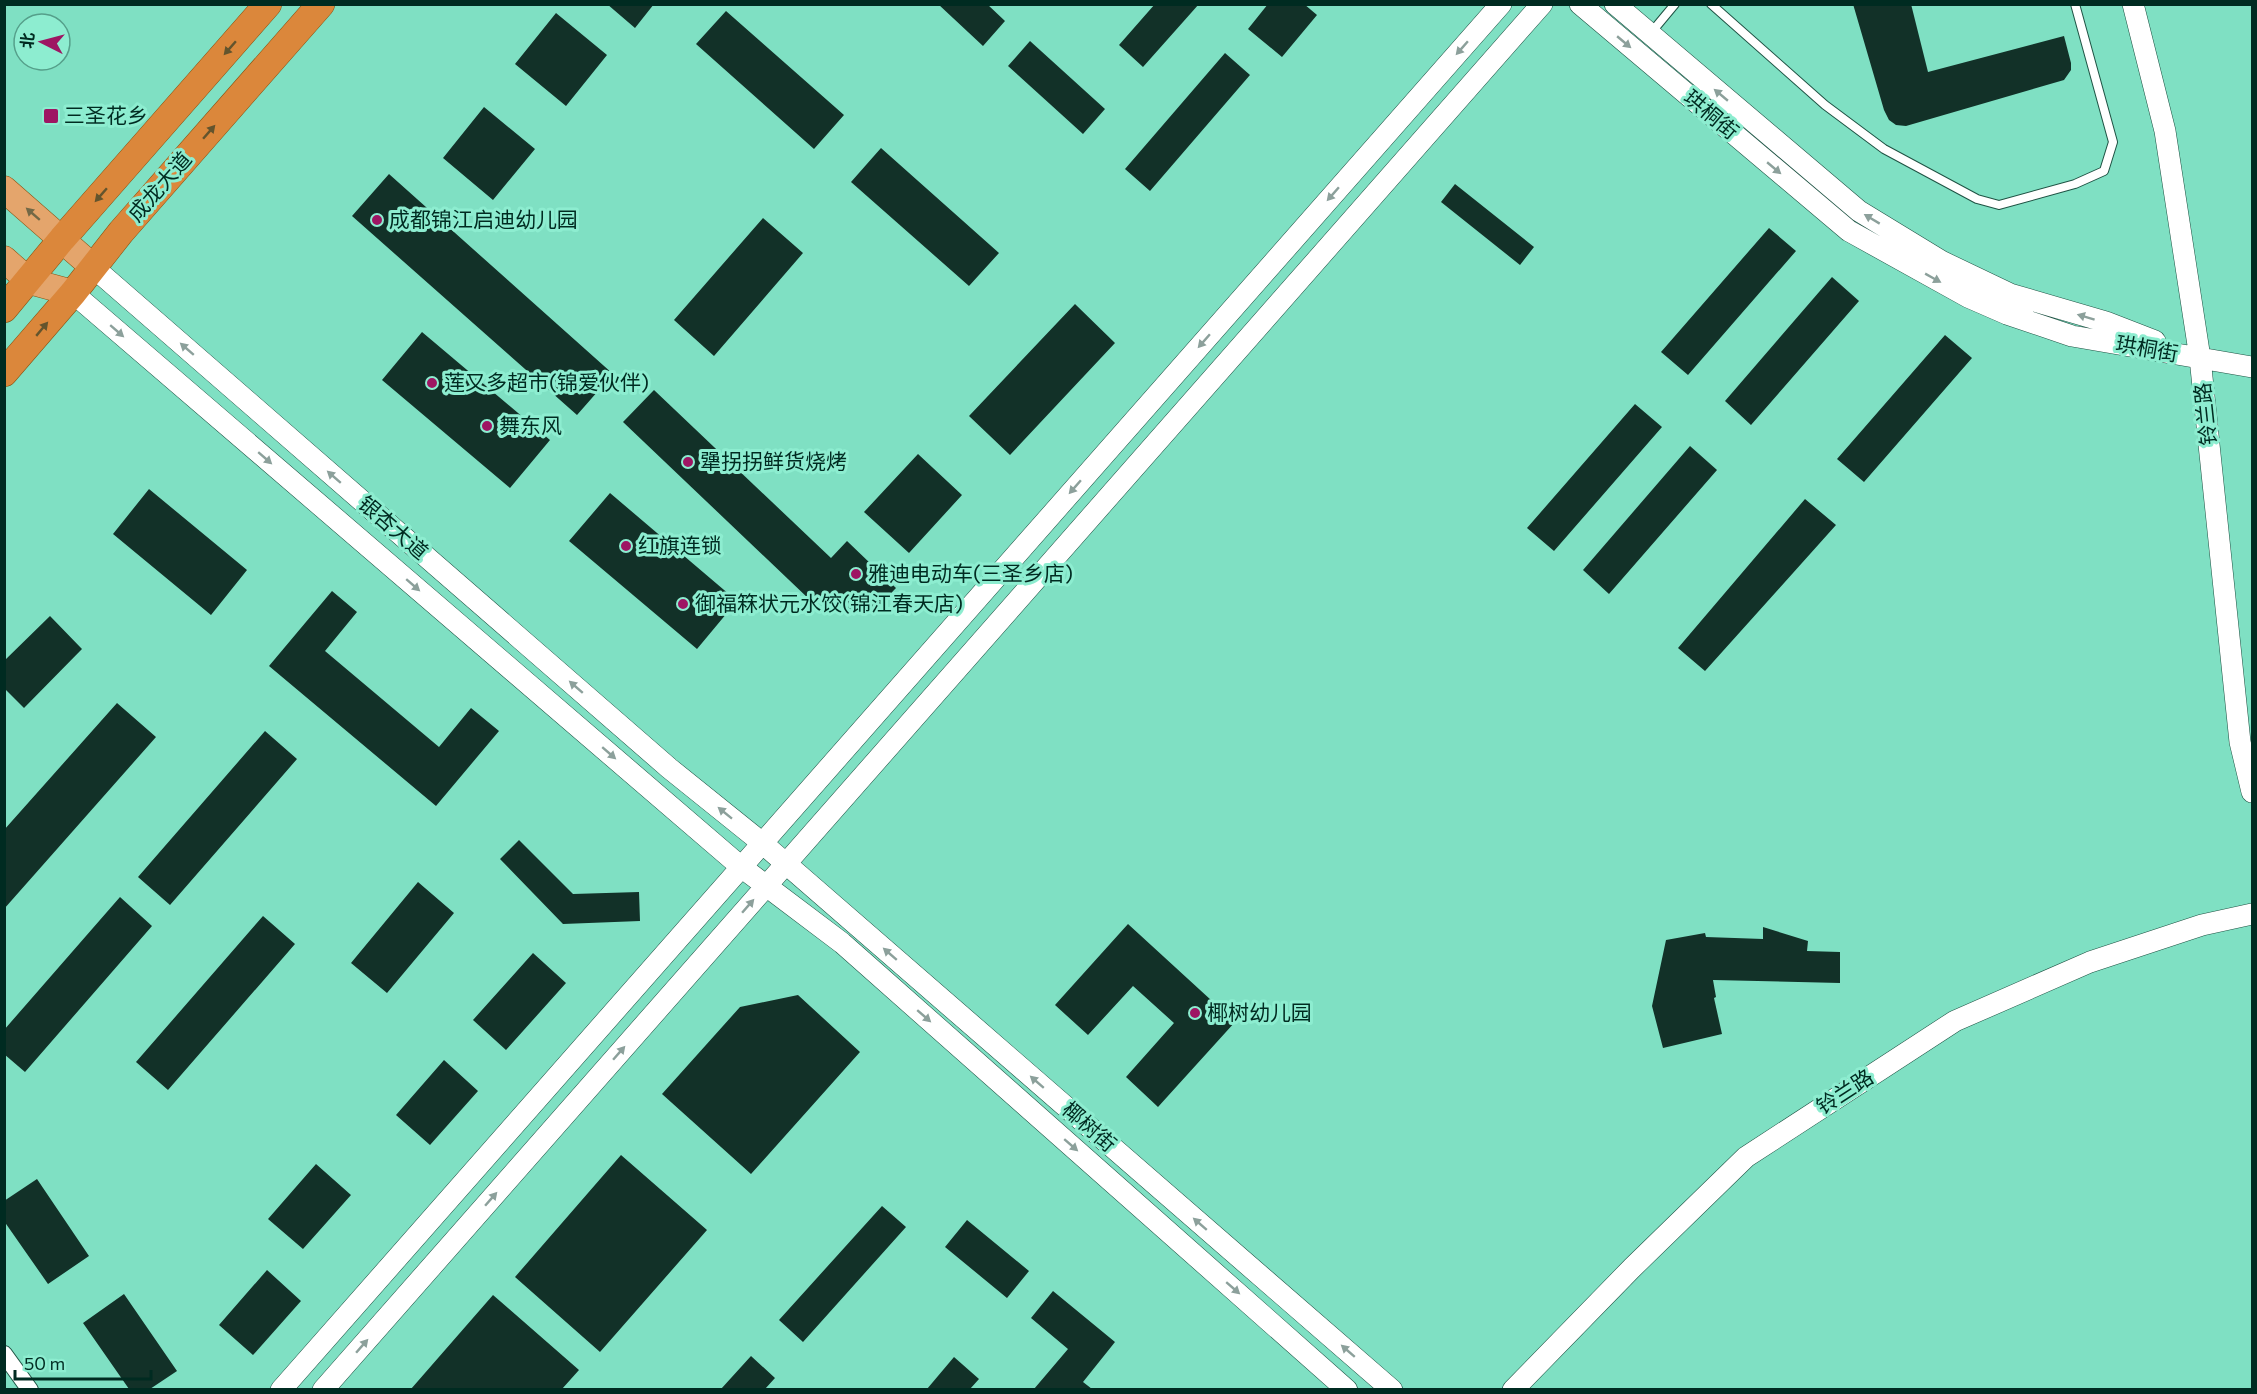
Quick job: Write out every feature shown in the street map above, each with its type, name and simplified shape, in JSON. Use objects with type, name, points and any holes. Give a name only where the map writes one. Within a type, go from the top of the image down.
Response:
[{"type":"highway","name":"成龙大道","points":[[4,309],[62,239],[268,4]]},
{"type":"highway","name":"成龙大道","points":[[4,373],[73,293],[121,232],[321,4]]},
{"type":"main road","name":"银杏大道","points":[[4,189],[93,267]]},
{"type":"main road","name":"银杏大道","points":[[4,259],[29,281],[73,293]]},
{"type":"street","points":[[280,1389],[1501,4]]},
{"type":"street","points":[[323,1389],[1542,4]]},
{"type":"street","name":"珙桐街","points":[[1580,4],[1849,231],[1968,297],[2007,314],[2072,336],[2200,358]]},
{"type":"street","name":"珙桐街","points":[[1615,4],[1859,211],[1941,261],[2010,294],[2106,322],[2200,358]]},
{"type":"street","name":"铃兰路","points":[[2133,4],[2165,131],[2200,358],[2240,742],[2253,792]]},
{"type":"street","name":"银杏大道","points":[[93,267],[669,768],[786,864]]},
{"type":"street","name":"银杏大道","points":[[73,293],[765,886]]},
{"type":"street","points":[[2200,358],[2253,367]]},
{"type":"street","name":"椰树街","points":[[786,864],[1392,1389]]},
{"type":"street","name":"椰树街","points":[[765,886],[842,943],[1347,1389]]},
{"type":"street","name":"铃兰路","points":[[1513,1389],[1746,1157],[1945,1027],[2090,962],[2202,925],[2253,914]]},
{"type":"street","points":[[4,1354],[30,1389]]},
{"type":"lane","points":[[1649,34],[1675,4]]},
{"type":"lane","points":[[1711,4],[1825,105],[1884,149],[1977,199],[1999,205],[2075,184],[2104,171],[2113,142],[2075,4]]},
{"type":"building","points":[[607,4],[654,4],[635,28]]},
{"type":"building","points":[[938,4],[987,4],[1005,21],[983,46]]},
{"type":"building","points":[[1155,4],[1199,4],[1143,67],[1119,45]]},
{"type":"building","points":[[1268,4],[1304,4],[1317,15],[1282,57],[1248,29]]},
{"type":"building","points":[[1853,4],[1911,4],[1928,72],[2064,36],[2071,70],[2064,80],[1906,126],[1896,125],[1889,120],[1884,110]]},
{"type":"building","points":[[726,11],[844,115],[814,149],[696,44]]},
{"type":"building","points":[[556,13],[607,55],[566,106],[515,64]]},
{"type":"building","points":[[1030,41],[1105,109],[1083,134],[1008,66]]},
{"type":"building","points":[[1225,53],[1250,75],[1150,191],[1125,169]]},
{"type":"building","points":[[484,107],[535,149],[493,200],[443,158]]},
{"type":"building","points":[[881,148],[999,253],[969,286],[851,182]]},
{"type":"building","points":[[389,174],[613,374],[577,415],[352,216]]},
{"type":"building","points":[[1455,184],[1534,247],[1520,265],[1441,202]]},
{"type":"building","points":[[763,218],[803,253],[714,356],[674,320]]},
{"type":"building","points":[[1769,228],[1796,251],[1688,375],[1661,352]]},
{"type":"building","points":[[1832,277],[1859,301],[1751,425],[1725,401]]},
{"type":"building","points":[[1075,304],[1115,343],[1010,455],[969,416]]},
{"type":"building","points":[[422,332],[550,440],[510,488],[382,380]]},
{"type":"building","points":[[1945,335],[1972,358],[1864,482],[1837,459]]},
{"type":"building","points":[[654,390],[831,558],[847,541],[896,588],[872,613],[810,600],[623,422]]},
{"type":"building","points":[[1635,404],[1662,427],[1554,551],[1527,528]]},
{"type":"building","points":[[1690,446],[1717,470],[1609,594],[1583,570]]},
{"type":"building","points":[[918,454],[962,495],[909,553],[864,512]]},
{"type":"building","points":[[149,489],[247,570],[211,615],[113,534]]},
{"type":"building","points":[[610,493],[737,601],[697,649],[569,541]]},
{"type":"building","points":[[1805,499],[1836,525],[1705,671],[1678,648]]},
{"type":"building","points":[[332,591],[357,612],[325,651],[439,747],[471,708],[499,731],[436,806],[269,666]]},
{"type":"building","points":[[50,616],[82,649],[24,708],[4,688],[4,661]]},
{"type":"building","points":[[117,703],[156,737],[4,909],[4,830]]},
{"type":"building","points":[[265,731],[297,759],[170,905],[138,877]]},
{"type":"building","points":[[519,840],[573,894],[639,892],[640,921],[563,924],[500,859]]},
{"type":"building","points":[[418,882],[454,913],[387,993],[351,963]]},
{"type":"building","points":[[120,897],[152,926],[25,1072],[4,1054],[4,1030]]},
{"type":"building","points":[[263,916],[295,944],[168,1090],[136,1062]]},
{"type":"building","name":"椰树幼儿园","points":[[1128,924],[1235,1022],[1158,1107],[1126,1077],[1174,1023],[1133,986],[1088,1035],[1055,1005]]},
{"type":"building","points":[[1763,927],[1808,941],[1807,951],[1840,952],[1840,983],[1713,980],[1716,997],[1714,998],[1722,1034],[1663,1048],[1652,1006],[1666,940],[1705,933],[1706,937],[1763,939]]},
{"type":"building","points":[[533,953],[566,983],[506,1050],[473,1020]]},
{"type":"building","points":[[798,995],[860,1052],[751,1174],[662,1094],[740,1007]]},
{"type":"building","points":[[444,1060],[478,1091],[430,1145],[396,1115]]},
{"type":"building","points":[[621,1155],[707,1230],[600,1352],[515,1277]]},
{"type":"building","points":[[316,1164],[351,1195],[303,1249],[268,1219]]},
{"type":"building","points":[[37,1179],[89,1256],[48,1284],[4,1221],[4,1201]]},
{"type":"building","points":[[882,1206],[906,1227],[803,1342],[779,1320]]},
{"type":"building","points":[[967,1220],[1029,1271],[1007,1298],[945,1247]]},
{"type":"building","points":[[267,1270],[301,1301],[253,1355],[219,1325]]},
{"type":"building","points":[[1053,1291],[1115,1342],[1083,1382],[1092,1389],[1034,1389],[1068,1349],[1031,1318]]},
{"type":"building","points":[[124,1294],[177,1371],[150,1389],[129,1389],[83,1323]]},
{"type":"building","points":[[493,1295],[579,1370],[562,1389],[411,1389]]},
{"type":"building","points":[[751,1356],[775,1378],[765,1389],[721,1389]]},
{"type":"building","points":[[954,1357],[979,1379],[970,1389],[927,1389]]},
{"type":"place","name":"三圣花乡","points":[[51,116]]},
{"type":"place","name":"成都锦江启迪幼儿园","points":[[377,220]]},
{"type":"place","name":"莲又多超市(锦爱伙伴)","points":[[432,383]]},
{"type":"place","name":"舞东风","points":[[487,426]]},
{"type":"place","name":"犟拐拐鲜货烧烤","points":[[688,462]]},
{"type":"place","name":"红旗连锁","points":[[626,546]]},
{"type":"place","name":"雅迪电动车(三圣乡店)","points":[[856,574]]},
{"type":"place","name":"御福箖状元水饺(锦江春天店)","points":[[683,604]]},
{"type":"place","name":"椰树幼儿园","points":[[1195,1013]]}]
